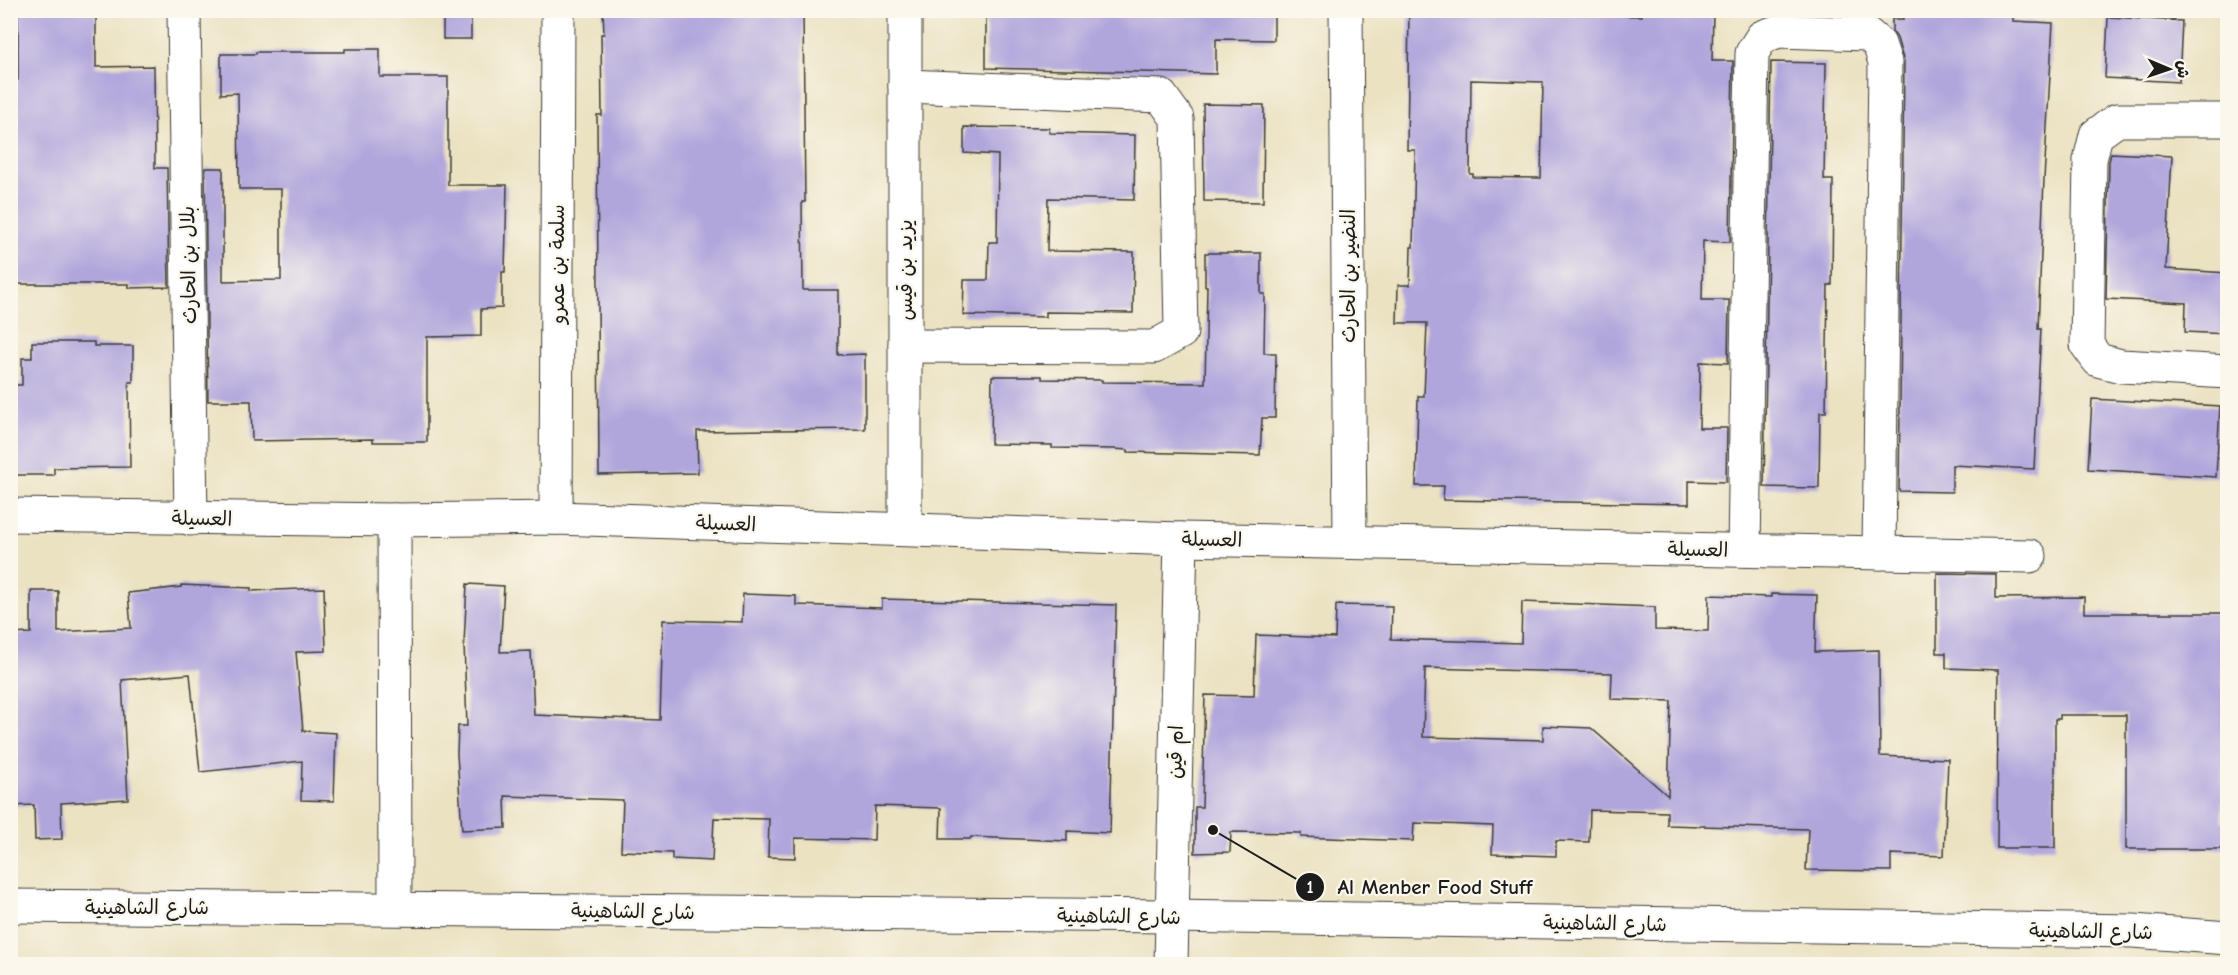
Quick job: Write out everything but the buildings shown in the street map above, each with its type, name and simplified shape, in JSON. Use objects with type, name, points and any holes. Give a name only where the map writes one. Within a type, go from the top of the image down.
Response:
[{"type":"street","name":"بلال بن الحارث","points":[[184,10],[191,519]]},
{"type":"street","name":"سلمة بن عمرو","points":[[556,518],[558,10]]},
{"type":"street","name":"يزيد بن قيس","points":[[905,10],[905,529]]},
{"type":"street","name":"النضير بن الحارث","points":[[1346,10],[1350,542]]},
{"type":"street","points":[[1744,550],[1752,53],[1762,37],[1779,31],[1867,34],[1880,44],[1885,62],[1879,553]]},
{"type":"street","points":[[905,86],[1161,96],[1177,118],[1181,332],[1154,347],[905,346]]},
{"type":"street","points":[[2228,120],[2117,120],[2096,135],[2090,160],[2087,345],[2098,360],[2121,366],[2228,372]]},
{"type":"street","name":"العسيلة","points":[[10,515],[191,519],[556,518],[1181,539],[2030,556]]},
{"type":"street","points":[[394,520],[395,908]]},
{"type":"street","name":"ام قين","points":[[1171,964],[1181,539]]},
{"type":"street","name":"شارع الشاهينية","points":[[10,906],[1171,916],[2133,931],[2228,938]]},
{"type":"place","name":"Al Menber Food Stuff","points":[[1213,830]]}]
